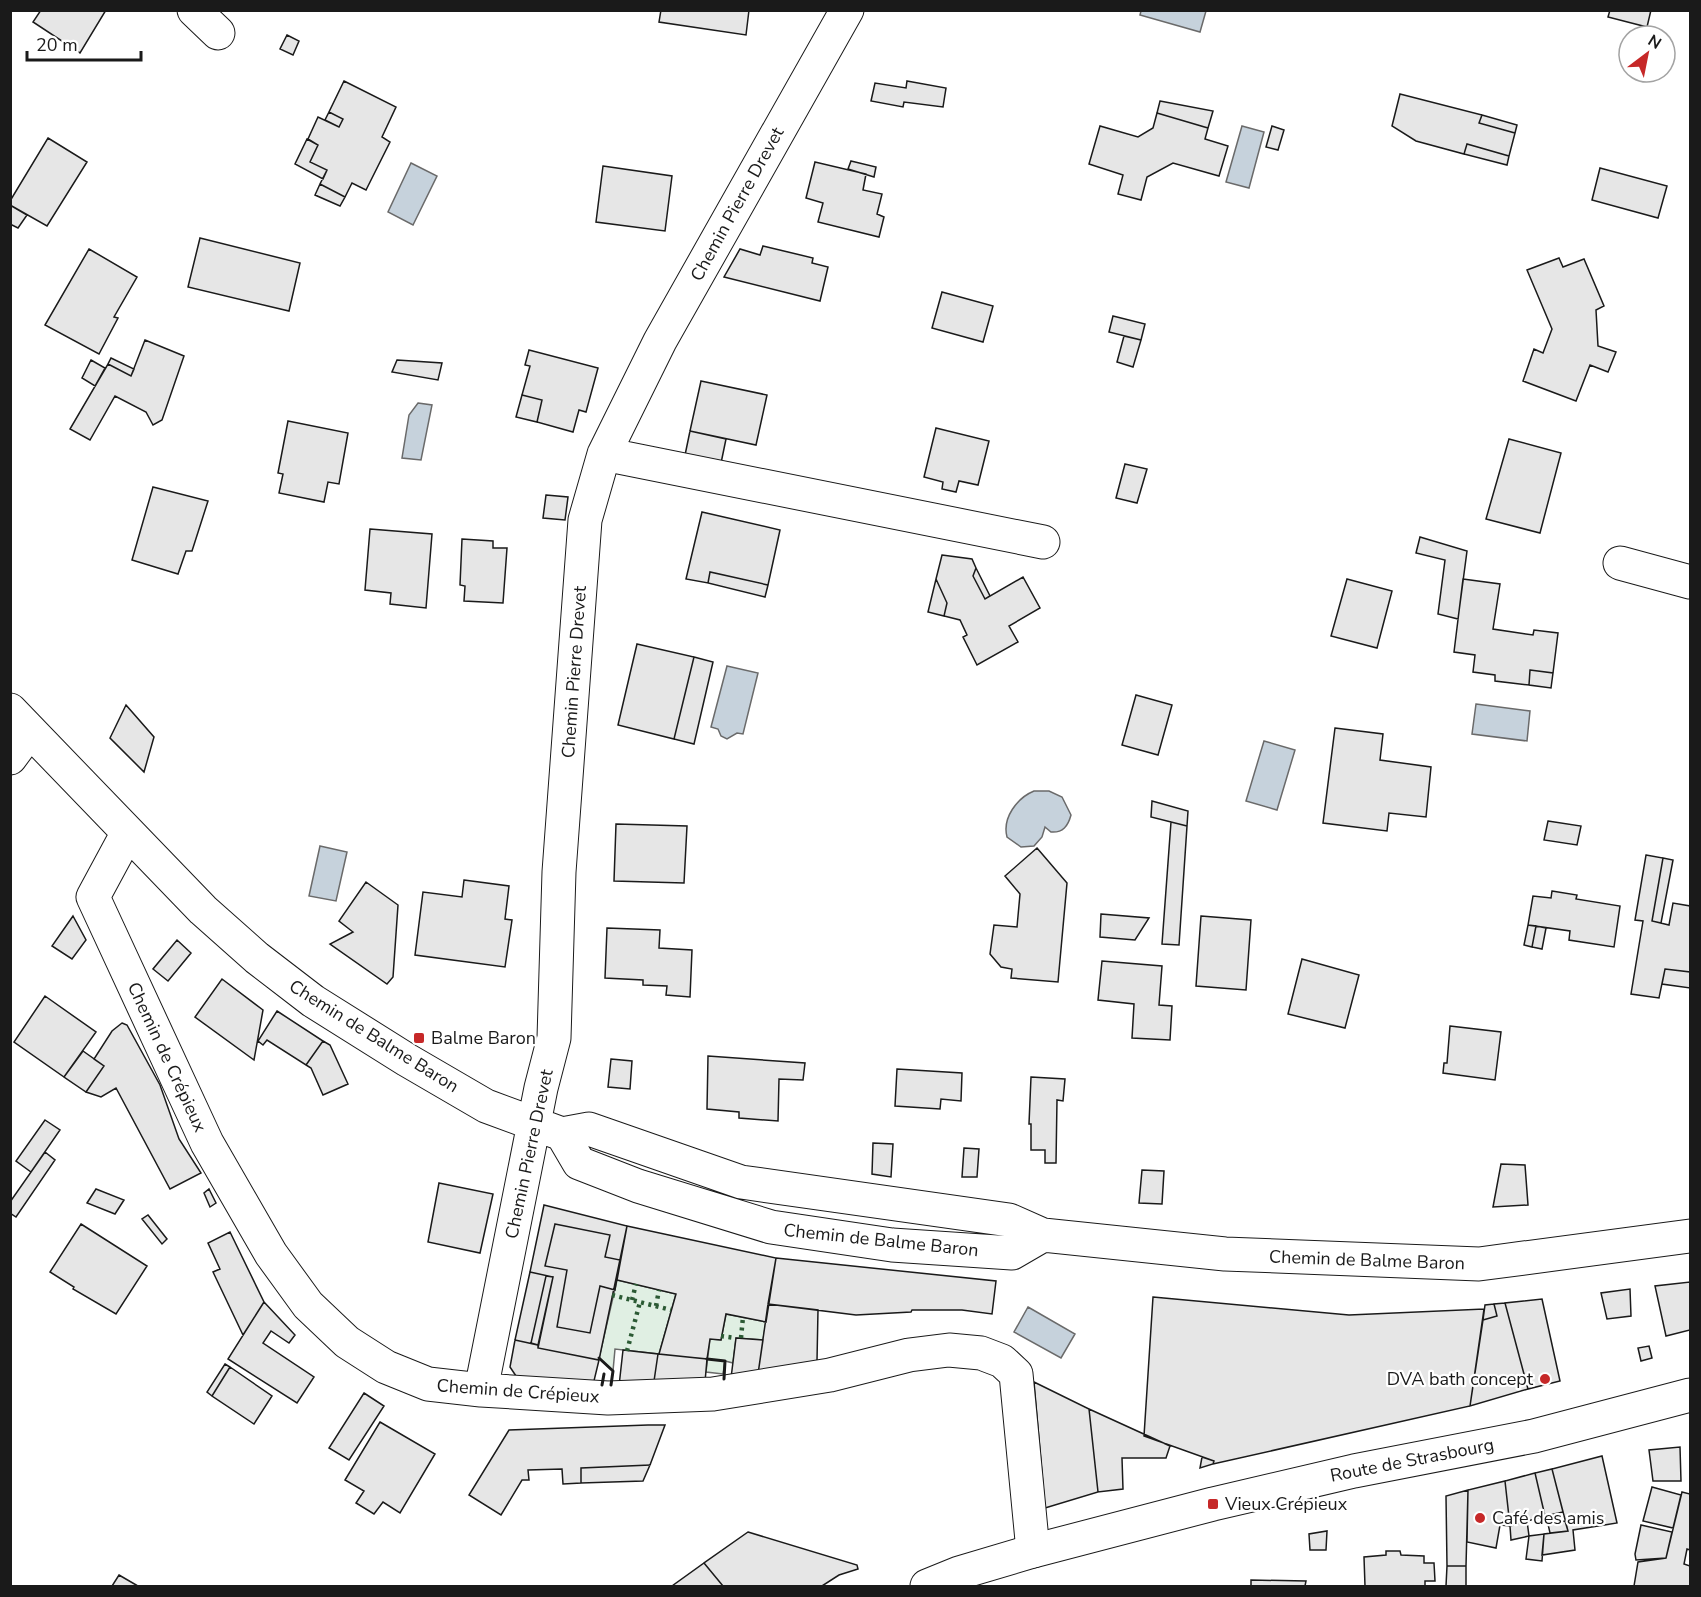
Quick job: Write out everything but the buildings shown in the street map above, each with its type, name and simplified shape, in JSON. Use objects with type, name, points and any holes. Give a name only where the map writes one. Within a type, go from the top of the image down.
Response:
[{"type":"street","points":[[194,10],[218,33]]},
{"type":"street","name":"Chemin Pierre Drevet","points":[[481,1390],[549,1128],[559,872],[584,527],[604,454],[660,341],[847,10]]},
{"type":"street","points":[[604,454],[1043,542]]},
{"type":"street","points":[[1620,563],[1690,582]]},
{"type":"street","points":[[10,758],[20,720]]},
{"type":"street","points":[[20,720],[127,834]]},
{"type":"street","name":"Chemin de Balme Baron","points":[[127,834],[203,910],[257,958],[313,1001],[486,1106],[549,1128],[588,1129],[741,1182],[1010,1220],[1043,1235],[1226,1254],[1479,1264],[1690,1236]]},
{"type":"street","name":"Chemin de Crépieux","points":[[127,834],[93,897],[207,1143],[271,1254],[308,1305],[347,1342],[386,1367],[428,1384],[481,1390],[608,1398],[713,1394],[830,1375],[909,1355],[949,1350],[981,1353],[1002,1361],[1016,1374],[1033,1551]]},
{"type":"street","name":"Route de Strasbourg","points":[[927,1587],[959,1573],[1033,1551],[1310,1481],[1534,1436],[1690,1395]]},
{"type":"green space","points":[[617,1280],[676,1294],[659,1354],[615,1349],[613,1371],[599,1358]]},
{"type":"green space","points":[[726,1314],[766,1322],[763,1340],[736,1338],[733,1363],[725,1361],[723,1374],[706,1372],[710,1339],[721,1340]]},
{"type":"shaded area","points":[[1141,10],[1206,11],[1200,32],[1140,15]]},
{"type":"shaded area","points":[[1242,126],[1264,132],[1249,188],[1226,182]]},
{"type":"shaded area","points":[[411,163],[437,176],[413,225],[388,212]]},
{"type":"shaded area","points":[[418,403],[432,405],[421,460],[402,458],[409,415]]},
{"type":"shaded area","points":[[727,666],[758,673],[743,734],[737,733],[727,739],[721,736],[718,729],[711,727]]},
{"type":"shaded area","points":[[1476,704],[1530,711],[1527,741],[1472,734]]},
{"type":"shaded area","points":[[1264,741],[1295,750],[1277,810],[1246,801]]},
{"type":"shaded area","points":[[1034,791],[1049,791],[1062,797],[1071,815],[1062,830],[1051,832],[1045,827],[1042,837],[1034,846],[1021,847],[1007,837],[1007,823],[1012,810],[1022,798]]},
{"type":"shaded area","points":[[320,846],[347,852],[336,901],[309,896]]},
{"type":"shaded area","points":[[1028,1307],[1075,1334],[1061,1358],[1014,1332]]},
{"type":"hedge","points":[[632,1300],[636,1284]]},
{"type":"hedge","points":[[656,1306],[659,1290]]},
{"type":"hedge","points":[[612,1295],[671,1310]]},
{"type":"hedge","points":[[627,1351],[640,1302]]},
{"type":"hedge","points":[[741,1338],[743,1317]]},
{"type":"hedge","points":[[721,1336],[735,1338]]},
{"type":"wall","points":[[599,1358],[613,1371],[611,1385]]},
{"type":"wall","points":[[707,1359],[725,1361],[724,1379]]},
{"type":"wall","points":[[602,1385],[604,1374]]},
{"type":"place","name":"Balme Baron","points":[[419,1038]]},
{"type":"place","name":"DVA bath concept","points":[[1545,1379]]},
{"type":"place","name":"Vieux Crépieux","points":[[1213,1504]]},
{"type":"place","name":"Café des amis","points":[[1480,1518]]}]
